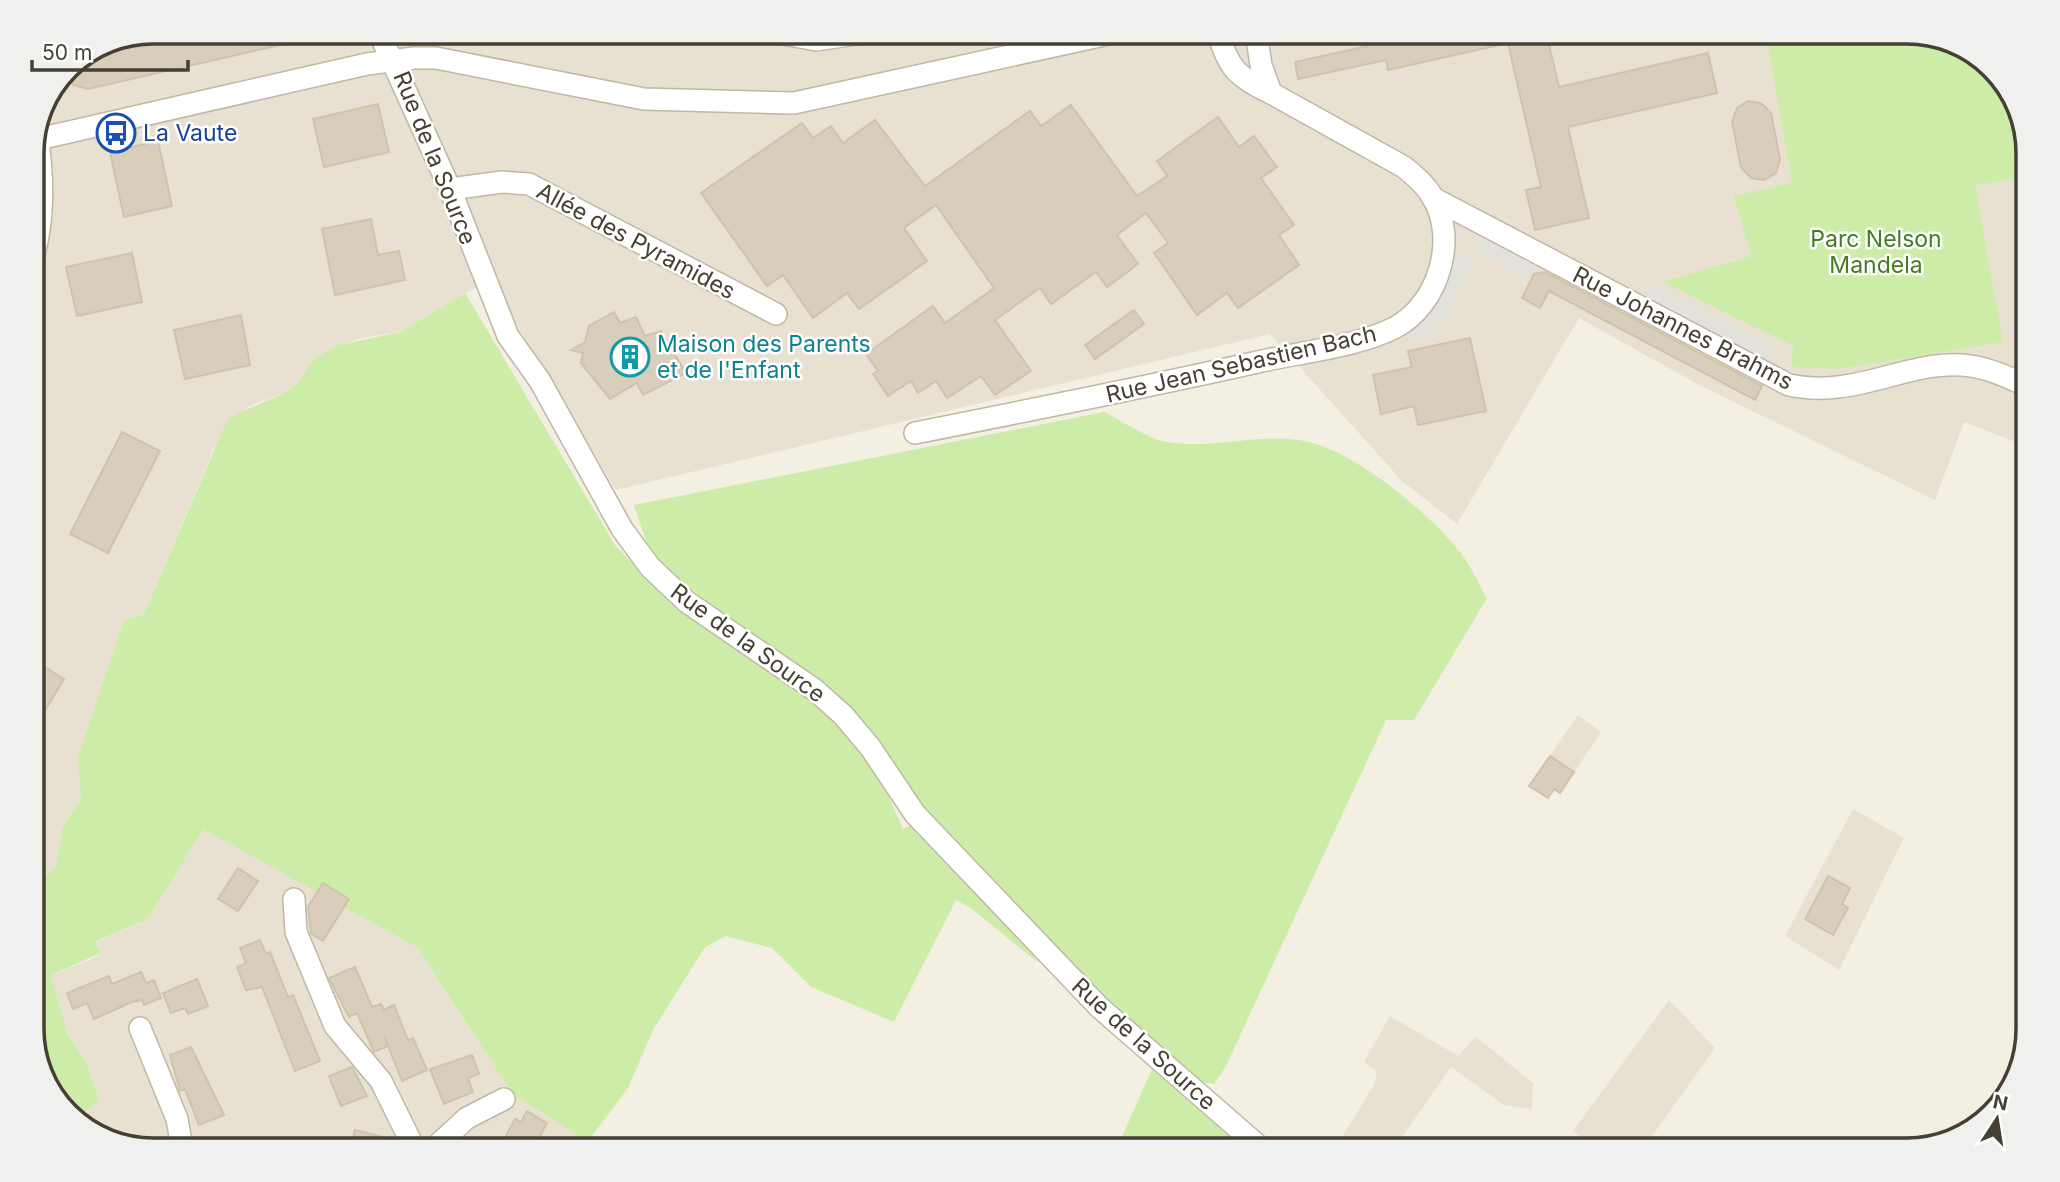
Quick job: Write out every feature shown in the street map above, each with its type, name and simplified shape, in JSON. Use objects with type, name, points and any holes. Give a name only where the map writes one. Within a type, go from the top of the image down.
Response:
[{"type":"street","name":"Rue de la Source","points":[[385,44],[450,189],[508,336],[540,382],[622,529],[650,567],[687,602],[815,690],[843,715],[870,747],[915,814],[1099,1007],[1249,1138]]},
{"type":"street","points":[[46,135],[394,60],[436,58],[644,99],[794,103],[1063,44]]},
{"type":"street","name":"Rue Jean Sebastien Bach","points":[[915,433],[1105,396],[1352,341],[1395,327],[1420,308],[1431,293],[1439,273],[1443,231],[1433,198],[1421,182],[1404,167],[1244,80],[1227,61],[1222,44]]},
{"type":"street","points":[[1258,44],[1261,65],[1271,93]]},
{"type":"street","name":"Allée des Pyramides","points":[[450,189],[502,181],[529,184],[776,314]]},
{"type":"street","name":"Rue Johannes Brahms","points":[[1433,198],[1789,385],[1821,389],[1852,386],[1945,366],[1962,365],[2016,382]]},
{"type":"street","points":[[294,899],[296,932],[315,983],[342,1035],[381,1081],[409,1138]]},
{"type":"street","points":[[140,1028],[185,1138]]},
{"type":"street","points":[[445,1138],[467,1118],[504,1099]]},
{"type":"shaded area","points":[[153,44],[1907,44],[1935,47],[1962,58],[1994,87],[2008,111],[2016,146],[2016,442],[1964,422],[1935,500],[1701,386],[1579,318],[1457,524],[1402,481],[1270,334],[616,490],[518,327],[494,280],[465,293],[400,332],[357,339],[315,358],[297,384],[284,393],[249,406],[215,446],[144,614],[124,621],[78,757],[81,798],[62,828],[56,866],[44,878],[44,146],[47,125],[66,87],[98,58],[118,50]]},
{"type":"shaded area","points":[[1489,226],[1542,255],[1527,280],[1477,250]]},
{"type":"shaded area","points":[[1442,251],[1472,256],[1458,296],[1449,312],[1429,338],[1411,341],[1407,319]]},
{"type":"shaded area","points":[[1651,283],[1772,346],[1760,371],[1638,307]]},
{"type":"shaded area","points":[[1578,715],[1601,732],[1560,793],[1553,790],[1548,798],[1529,786]]},
{"type":"shaded area","points":[[1853,809],[1904,838],[1839,970],[1785,936]]},
{"type":"shaded area","points":[[203,828],[418,948],[513,1095],[584,1138],[153,1138],[125,1135],[98,1124],[85,1114],[99,1100],[86,1062],[68,1035],[51,975],[92,959],[101,953],[95,943],[148,919]]},
{"type":"shaded area","points":[[1669,1000],[1715,1048],[1651,1138],[1582,1138],[1573,1131]]},
{"type":"shaded area","points":[[1390,1016],[1458,1056],[1476,1037],[1533,1083],[1532,1109],[1504,1105],[1451,1067],[1401,1138],[1341,1138],[1374,1085],[1377,1071],[1364,1062]]},
{"type":"green space","name":"Parc Nelson Mandela","points":[[1768,44],[1921,45],[1949,52],[1973,66],[2002,98],[2013,125],[2016,146],[2016,179],[1975,185],[2003,342],[1839,369],[1791,367],[1794,346],[1663,282],[1751,256],[1734,196],[1792,183]]},
{"type":"green space","points":[[465,293],[615,545],[656,588],[696,620],[804,692],[835,719],[878,772],[903,829],[911,825],[1030,948],[1037,962],[971,908],[956,900],[894,1022],[811,987],[772,948],[726,936],[705,947],[653,1030],[628,1088],[590,1138],[583,1138],[513,1095],[418,948],[203,829],[148,919],[95,942],[101,953],[51,975],[68,1035],[86,1062],[99,1100],[85,1114],[76,1106],[58,1084],[44,1036],[44,878],[56,866],[62,828],[81,798],[78,757],[124,621],[144,614],[228,418],[284,393],[297,384],[315,358],[339,345],[400,332]]},
{"type":"green space","points":[[1104,412],[1143,433],[1167,442],[1201,444],[1288,439],[1325,447],[1346,457],[1411,502],[1446,536],[1464,557],[1487,598],[1414,720],[1386,720],[1226,1066],[1214,1084],[1203,1082],[1102,1002],[935,829],[905,786],[728,618],[652,558],[634,505]]},
{"type":"green space","points":[[1152,1069],[1231,1138],[1121,1138]]},
{"type":"building","points":[[285,44],[88,89],[73,85],[72,81],[98,58],[139,45]]},
{"type":"building","points":[[1377,44],[1504,44],[1388,70],[1386,60],[1298,79],[1295,62]]},
{"type":"building","points":[[1508,44],[1549,44],[1559,87],[1708,53],[1717,93],[1568,127],[1589,218],[1535,230],[1526,190],[1541,187]]},
{"type":"building","points":[[1748,101],[1761,103],[1771,113],[1780,159],[1776,173],[1764,180],[1751,178],[1741,167],[1732,122],[1737,108]]},
{"type":"building","points":[[378,104],[389,152],[324,167],[313,119]]},
{"type":"building","points":[[1071,105],[1137,196],[1167,176],[1157,161],[1218,117],[1239,147],[1254,136],[1277,167],[1261,178],[1294,225],[1279,235],[1299,265],[1238,308],[1227,293],[1197,315],[1154,253],[1168,243],[1146,213],[1117,235],[1138,264],[1107,287],[1096,272],[1051,304],[1040,288],[995,320],[1031,371],[995,395],[981,376],[947,398],[936,381],[918,393],[911,381],[888,396],[873,374],[878,371],[866,354],[933,306],[945,323],[994,288],[936,205],[904,228],[927,261],[859,309],[847,293],[813,318],[783,275],[767,286],[701,193],[802,123],[813,138],[831,126],[843,143],[875,120],[925,186],[1030,111],[1041,126]]},
{"type":"building","points":[[158,141],[172,206],[124,217],[110,152]]},
{"type":"building","points":[[371,219],[378,255],[399,251],[405,280],[335,295],[322,229]]},
{"type":"building","points":[[132,253],[142,302],[77,316],[66,267]]},
{"type":"building","points":[[1545,272],[1762,386],[1755,400],[1549,291],[1540,308],[1522,298],[1534,274]]},
{"type":"building","points":[[1134,310],[1144,324],[1095,359],[1085,345]]},
{"type":"building","name":"Maison des Parents et de l'Enfant","points":[[614,312],[620,323],[636,317],[645,336],[661,331],[686,373],[643,395],[637,383],[610,399],[581,363],[583,353],[571,350],[585,342],[589,326]]},
{"type":"building","points":[[241,315],[250,365],[185,379],[174,330]]},
{"type":"building","points":[[1470,338],[1486,411],[1418,425],[1414,406],[1381,414],[1373,375],[1412,367],[1408,351]]},
{"type":"building","points":[[122,432],[160,451],[108,553],[70,534]]},
{"type":"building","points":[[44,666],[64,679],[44,712]]},
{"type":"building","points":[[1550,756],[1574,772],[1560,793],[1554,789],[1548,798],[1529,786]]},
{"type":"building","points":[[238,868],[258,881],[238,911],[218,899]]},
{"type":"building","points":[[1828,876],[1850,888],[1842,904],[1848,908],[1833,935],[1805,919]]},
{"type":"building","points":[[323,883],[349,899],[323,941],[311,934],[308,907]]},
{"type":"building","points":[[260,940],[266,954],[270,952],[288,997],[293,995],[320,1061],[295,1071],[262,987],[246,990],[237,967],[246,963],[240,948]]},
{"type":"building","points":[[355,967],[372,1007],[381,1004],[384,1010],[394,1005],[408,1040],[413,1038],[427,1070],[402,1081],[388,1046],[374,1052],[357,1013],[349,1017],[329,978]]},
{"type":"building","points":[[141,972],[146,983],[154,980],[161,998],[144,1005],[142,1000],[132,1002],[94,1019],[87,1003],[73,1009],[67,993],[109,976],[112,984]]},
{"type":"building","points":[[197,979],[208,1006],[188,1014],[185,1008],[171,1013],[163,993]]},
{"type":"building","points":[[191,1047],[224,1115],[199,1125],[185,1089],[180,1091],[170,1055]]},
{"type":"building","points":[[472,1055],[479,1074],[468,1078],[473,1092],[444,1104],[430,1069]]},
{"type":"building","points":[[352,1067],[367,1096],[341,1106],[329,1076]]},
{"type":"building","points":[[527,1111],[547,1123],[539,1138],[505,1138],[515,1119],[521,1122]]},
{"type":"building","points":[[355,1130],[387,1138],[353,1138]]},
{"type":"place","name":"La Vaute","points":[[116,133]]},
{"type":"place","name":"Maison des Parents et de l'Enfant","points":[[630,357]]}]
